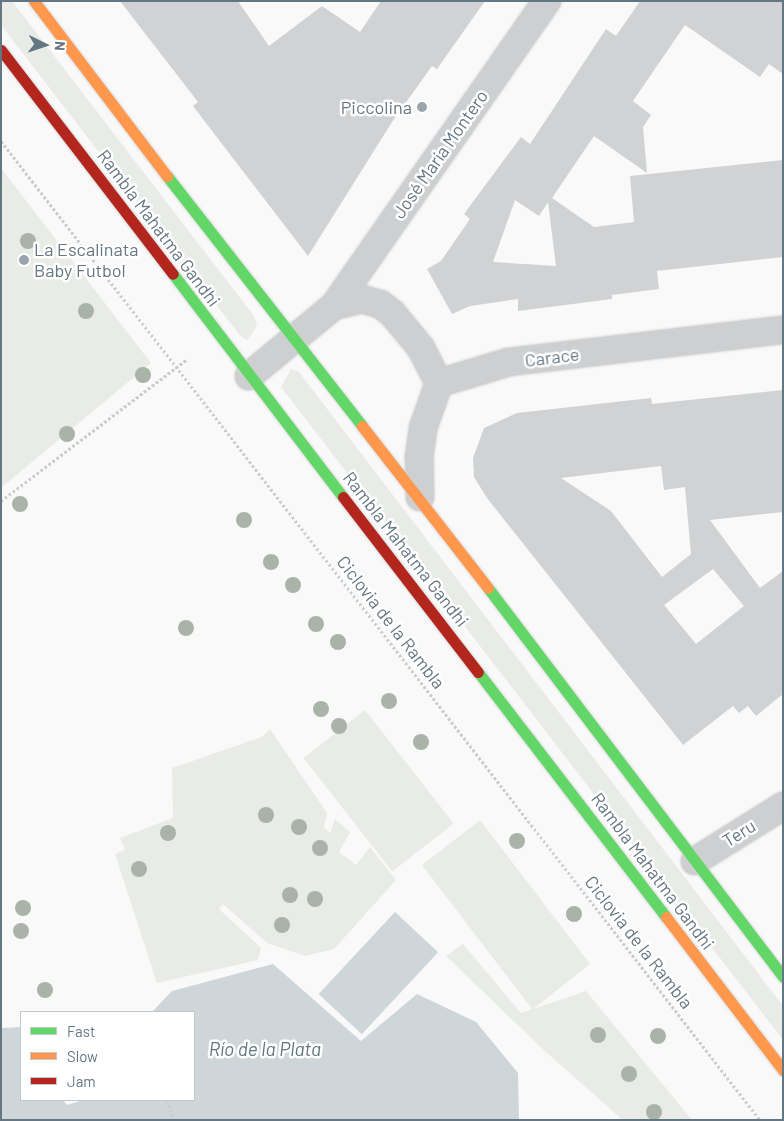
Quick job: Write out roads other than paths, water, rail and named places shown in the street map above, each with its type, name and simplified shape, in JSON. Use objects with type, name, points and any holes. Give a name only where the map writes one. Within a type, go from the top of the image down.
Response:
[{"type":"main road","name":"Rambla Mahatma Gandhi","points":[[34,1],[292,340],[420,497],[783,977]]},
{"type":"main road","name":"Rambla Mahatma Gandhi","points":[[1,50],[783,1070]]},
{"type":"street","name":"José María Montero","points":[[250,376],[334,306],[546,1]]},
{"type":"street","name":"José María Montero","points":[[334,306],[362,299],[386,308],[421,348],[439,383]]},
{"type":"street","name":"Carace","points":[[439,383],[509,362],[783,330]]},
{"type":"street","points":[[420,497],[419,458],[423,428],[439,383]]},
{"type":"street","name":"Teru","points":[[695,861],[783,806]]},
{"type":"water","points":[[395,912],[438,952],[362,1034],[319,994]]},
{"type":"water","name":"Río de la Plata","points":[[273,964],[361,1041],[417,994],[476,1022],[518,1073],[519,1120],[1,1120],[1,1028],[20,1027],[20,1101],[64,1101],[67,1105],[80,1101],[195,1101],[195,1011],[153,1011],[172,991]]},
{"type":"place","name":"Piccolina","points":[[422,107]]},
{"type":"place","name":"La Escalinata Baby Futbol","points":[[24,260]]}]
